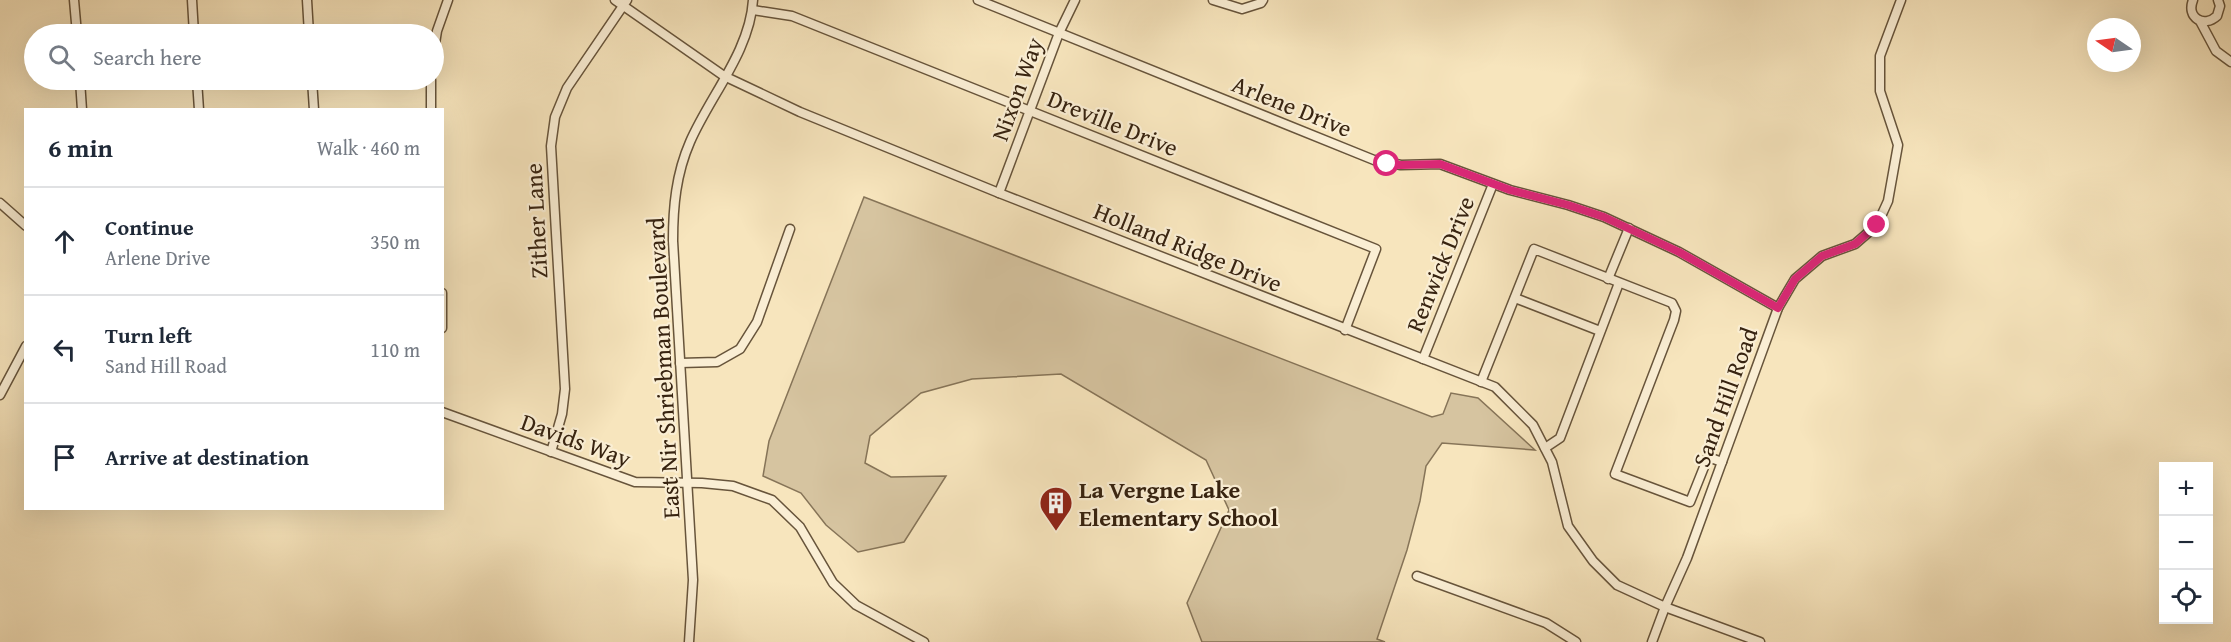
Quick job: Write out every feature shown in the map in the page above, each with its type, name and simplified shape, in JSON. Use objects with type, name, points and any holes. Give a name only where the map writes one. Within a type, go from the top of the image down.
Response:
[{"type":"street","points":[[74,0],[75,24]]},
{"type":"street","points":[[192,0],[193,24]]},
{"type":"street","points":[[307,0],[308,24]]},
{"type":"street","points":[[439,24],[448,0]]},
{"type":"street","name":"East Nir Shriebman Boulevard","points":[[689,642],[693,580],[673,215],[682,164],[691,141],[742,45],[753,10],[753,0]]},
{"type":"street","name":"Arlene Drive","points":[[978,0],[1374,160],[1401,165],[1440,164],[1493,184],[1568,205],[1629,228],[1679,252],[1778,308]]},
{"type":"street","name":"Nixon Way","points":[[999,193],[1059,33],[1075,0]]},
{"type":"street","points":[[1213,0],[1242,9],[1262,1]]},
{"type":"street","name":"Sand Hill Road","points":[[1652,642],[1687,558],[1778,308],[1795,279],[1822,256],[1855,244],[1877,225],[1888,201],[1898,145],[1880,91],[1880,56],[1901,0]]},
{"type":"street","points":[[2193,0],[2191,11],[2210,36],[2216,51],[2231,62]]},
{"type":"street","points":[[2210,36],[2214,19],[2219,11],[2218,0]]},
{"type":"street","name":"Holland Ridge Drive","points":[[622,2],[724,76],[800,112],[1345,330],[1495,387],[1533,425],[1552,462],[1568,526],[1593,561],[1617,585],[1665,607],[1760,642]]},
{"type":"street","name":"Zither Lane","points":[[551,452],[562,414],[565,389],[550,146],[567,88],[622,2]]},
{"type":"street","name":"Dreville Drive","points":[[753,10],[792,16],[1376,249],[1345,330]]},
{"type":"street","points":[[2200,21],[2214,19]]},
{"type":"street","points":[[80,90],[81,108]]},
{"type":"street","points":[[198,90],[199,108]]},
{"type":"street","points":[[313,90],[314,108]]},
{"type":"street","points":[[430,90],[431,108]]},
{"type":"street","name":"Renwick Drive","points":[[1423,359],[1493,184]]},
{"type":"street","points":[[0,203],[24,224]]},
{"type":"street","points":[[1608,279],[1629,228]]},
{"type":"street","points":[[680,363],[717,362],[740,350],[757,322],[790,229]]},
{"type":"street","points":[[1481,382],[1534,249],[1672,303],[1676,311],[1615,474],[1690,502],[1708,457],[1722,462]]},
{"type":"street","points":[[1545,448],[1560,438],[1619,283]]},
{"type":"street","points":[[1515,298],[1600,331]]},
{"type":"street","points":[[0,395],[24,350]]},
{"type":"street","name":"Davids Way","points":[[444,413],[635,482],[733,486],[772,500],[800,527],[834,583],[856,605],[924,642]]},
{"type":"street","points":[[1417,576],[1546,623],[1576,642]]},
{"type":"shaded area","points":[[864,197],[1432,417],[1443,414],[1451,393],[1478,398],[1535,450],[1442,443],[1426,466],[1420,501],[1407,550],[1377,639],[1385,642],[1202,642],[1187,603],[1229,510],[1206,460],[1061,374],[972,379],[921,393],[870,436],[865,463],[891,477],[946,476],[904,542],[858,552],[826,525],[801,493],[763,476],[769,441]]},
{"type":"place","name":"La Vergne Lake Elementary School","points":[[1056,532]]},
{"type":"route","points":[[1387,164],[1440,164],[1510,190],[1604,217],[1712,269],[1778,308],[1795,279],[1822,256],[1855,244],[1877,225]]}]
